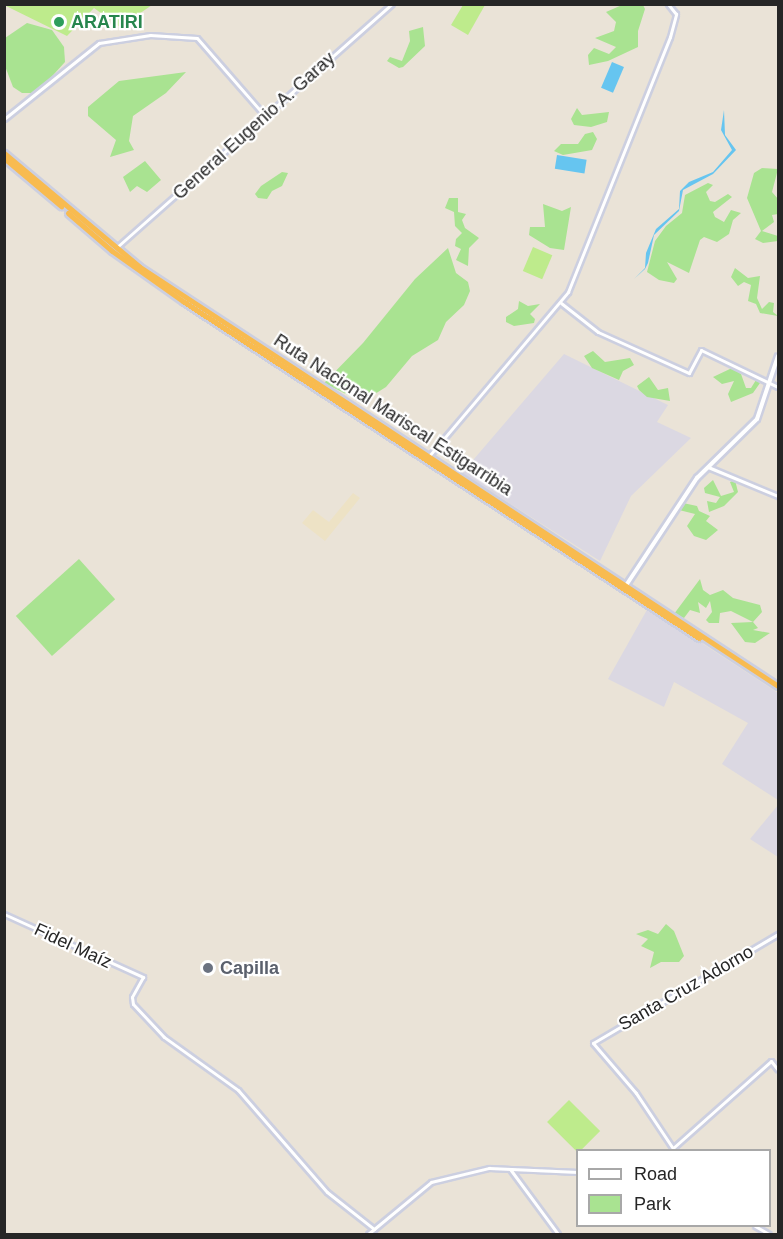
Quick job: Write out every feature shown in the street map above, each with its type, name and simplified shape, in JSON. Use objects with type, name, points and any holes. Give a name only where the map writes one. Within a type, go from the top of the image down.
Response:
[{"type":"highway","name":"Ruta Nacional Mariscal Estigarribia","points":[[4,153],[116,248],[624,587]]},
{"type":"highway","name":"Ruta Nacional Mariscal Estigarribia","points":[[4,158],[138,271],[778,688]]},
{"type":"main road","points":[[624,587],[706,466],[757,419],[778,356]]},
{"type":"street","name":"General Eugenio A. Garay","points":[[116,248],[392,4]]},
{"type":"street","points":[[428,456],[561,303],[582,260],[671,33],[676,14],[668,4]]},
{"type":"street","points":[[4,119],[99,43],[150,35],[197,38],[265,116]]},
{"type":"street","points":[[561,303],[598,332],[689,373],[701,350],[778,387]]},
{"type":"street","points":[[706,466],[778,496]]},
{"type":"street","name":"Fidel Maíz","points":[[4,914],[142,977],[132,997],[133,1004],[164,1036],[238,1090],[327,1192],[374,1229]]},
{"type":"street","name":"Santa Cruz Adorno","points":[[673,1149],[636,1093],[593,1043],[778,934]]},
{"type":"street","points":[[673,1149],[771,1061],[778,1070]]},
{"type":"street","points":[[368,1234],[431,1182],[482,1169],[576,1172]]},
{"type":"street","points":[[510,1169],[558,1234]]},
{"type":"shaded area","points":[[564,354],[668,405],[657,422],[691,438],[631,496],[600,561],[462,473]]},
{"type":"shaded area","points":[[353,493],[360,498],[325,541],[302,523],[313,510],[329,522]]},
{"type":"shaded area","points":[[648,608],[778,693],[778,800],[722,764],[748,723],[674,682],[664,707],[608,679]]},
{"type":"shaded area","points":[[778,805],[778,857],[750,839]]},
{"type":"green space","name":"ARATIRI","points":[[4,5],[152,5],[120,27],[94,8],[67,36]]},
{"type":"green space","points":[[463,5],[485,5],[468,35],[451,25]]},
{"type":"green space","points":[[622,5],[643,5],[645,9],[638,31],[638,47],[608,61],[589,65],[588,55],[594,48],[609,54],[616,47],[595,38],[614,31],[616,22],[606,12]]},
{"type":"green space","points":[[27,23],[52,30],[64,47],[65,62],[45,84],[32,93],[22,93],[13,87],[5,66],[5,38]]},
{"type":"green space","points":[[423,27],[425,46],[403,67],[399,68],[387,61],[390,57],[402,61],[410,41],[409,31]]},
{"type":"green space","points":[[186,72],[166,93],[133,116],[129,141],[134,150],[110,157],[116,140],[88,116],[88,107],[119,81]]},
{"type":"green space","points":[[577,108],[582,115],[609,112],[607,122],[591,127],[574,125],[571,119]]},
{"type":"green space","points":[[593,132],[597,139],[592,150],[563,155],[554,151],[561,144],[578,144],[585,134]]},
{"type":"green space","points":[[145,161],[161,180],[147,192],[137,186],[130,192],[123,177]]},
{"type":"green space","points":[[762,168],[778,169],[772,192],[778,199],[778,214],[772,215],[774,222],[762,231],[778,236],[778,241],[763,243],[755,239],[761,231],[747,198],[754,173]]},
{"type":"green space","points":[[282,172],[288,173],[282,186],[272,191],[267,199],[258,198],[255,194],[261,186]]},
{"type":"green space","points":[[708,183],[713,185],[706,192],[710,201],[715,202],[728,194],[732,197],[713,212],[715,217],[724,222],[731,210],[741,213],[733,220],[729,234],[717,242],[704,237],[700,240],[689,273],[667,262],[677,279],[674,283],[659,280],[647,272],[655,241],[666,226],[682,213],[685,195]]},
{"type":"green space","points":[[449,198],[458,198],[458,212],[466,214],[462,220],[465,228],[479,238],[469,248],[468,266],[456,260],[461,249],[455,246],[456,239],[462,233],[455,226],[454,212],[445,208]]},
{"type":"green space","points":[[543,204],[562,211],[571,207],[564,250],[550,248],[529,235],[530,227],[545,227]]},
{"type":"green space","points":[[533,247],[552,255],[542,279],[523,271]]},
{"type":"green space","points":[[448,248],[456,273],[468,282],[470,291],[464,305],[446,322],[438,340],[412,356],[386,387],[362,402],[324,383],[363,343],[415,279]]},
{"type":"green space","points":[[735,268],[748,278],[760,276],[757,298],[762,309],[769,302],[774,303],[773,312],[778,316],[760,313],[756,304],[748,301],[751,285],[744,282],[738,286],[731,277]]},
{"type":"green space","points":[[519,301],[528,306],[540,304],[530,314],[535,319],[534,323],[514,326],[506,322],[506,317],[518,309]]},
{"type":"green space","points":[[593,351],[605,362],[630,358],[634,365],[623,371],[619,380],[592,368],[584,356]]},
{"type":"green space","points":[[732,368],[741,374],[746,388],[751,388],[756,380],[760,383],[753,393],[731,402],[728,394],[734,381],[722,384],[713,377]]},
{"type":"green space","points":[[649,377],[658,390],[668,388],[670,401],[647,397],[639,390],[637,386]]},
{"type":"green space","points":[[713,480],[721,496],[734,492],[730,482],[735,480],[738,492],[724,506],[709,512],[707,501],[716,503],[720,497],[705,493],[704,488]]},
{"type":"green space","points":[[683,503],[697,506],[699,511],[710,516],[706,521],[718,530],[706,540],[694,536],[687,526],[695,514],[679,510]]},
{"type":"green space","points":[[79,559],[115,599],[52,656],[16,616]]},
{"type":"green space","points":[[700,579],[703,590],[710,595],[723,590],[733,598],[760,605],[762,612],[753,622],[731,611],[720,613],[719,623],[709,623],[706,620],[712,612],[710,601],[706,608],[698,602],[700,613],[690,610],[684,618],[674,614]]},
{"type":"green space","points":[[753,622],[758,628],[753,630],[770,633],[755,643],[745,642],[731,623]]},
{"type":"green space","points":[[666,924],[674,931],[684,956],[679,962],[661,962],[650,968],[654,952],[641,946],[648,939],[636,934],[648,930],[658,934]]},
{"type":"green space","points":[[569,1100],[600,1131],[582,1149],[576,1151],[547,1122]]},
{"type":"water","points":[[612,62],[624,67],[613,93],[601,88]]},
{"type":"water","points":[[724,110],[725,135],[736,150],[713,174],[683,190],[679,211],[654,235],[648,263],[645,269],[634,279],[645,268],[646,253],[656,229],[679,209],[680,191],[689,182],[713,172],[732,150],[721,130]]},
{"type":"water","points":[[557,155],[587,160],[584,174],[555,169]]},
{"type":"place","name":"ARATIRI","points":[[59,22]]},
{"type":"place","name":"Capilla","points":[[208,968]]}]
